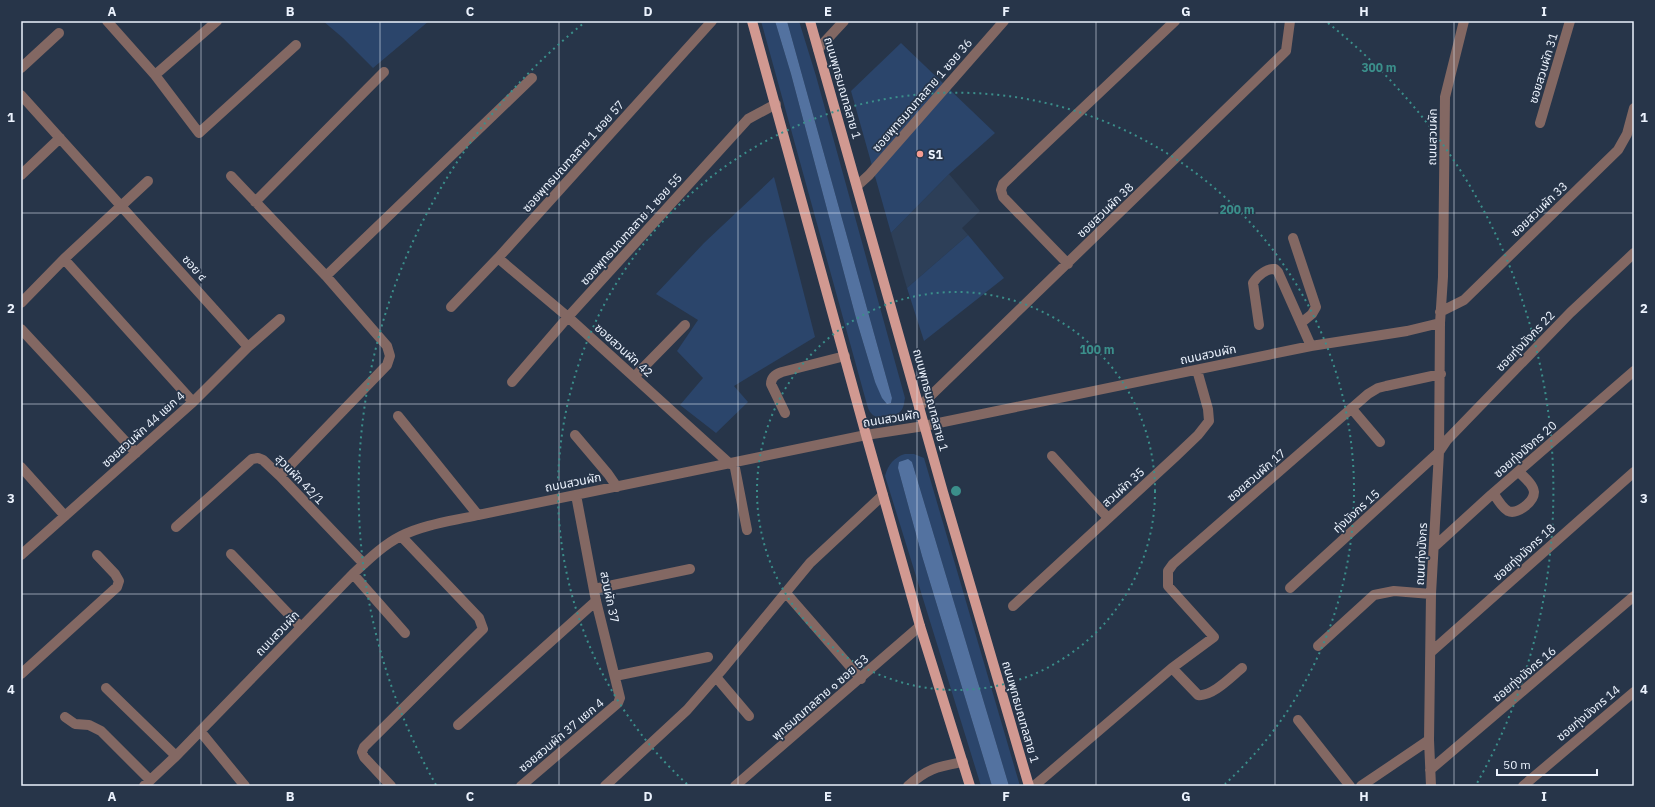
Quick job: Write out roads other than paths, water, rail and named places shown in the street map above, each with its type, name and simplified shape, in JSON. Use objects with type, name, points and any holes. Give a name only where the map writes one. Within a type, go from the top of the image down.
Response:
[{"type":"main road","points":[[752,21],[845,356],[871,434],[883,494],[920,626],[970,786]]},
{"type":"main road","name":"ถนนพุทธมณฑลสาย 1","points":[[810,21],[858,185],[924,426],[1029,786]]},
{"type":"street","points":[[107,21],[155,75],[199,133],[296,45]]},
{"type":"street","points":[[155,75],[217,21]]},
{"type":"street","name":"ซอยพุทธมณฑลสาย 1 ซอย 57","points":[[451,307],[498,258],[712,21]]},
{"type":"street","points":[[818,49],[844,21]]},
{"type":"street","name":"ซอยพุทธมณฑลสาย 1 ซอย 36","points":[[858,185],[869,175],[1004,21]]},
{"type":"street","points":[[1068,264],[1003,198],[1001,190],[1002,184],[1176,21]]},
{"type":"street","name":"ซอยสวนผัก 38","points":[[919,407],[1286,51],[1290,21]]},
{"type":"street","name":"ถนนสวนผัก","points":[[147,783],[176,756],[353,574],[380,549],[401,536],[428,526],[871,434],[924,426],[1311,346],[1407,331],[1440,324],[1443,277],[1445,97],[1464,21]]},
{"type":"street","name":"ซอยสวนผัก 31","points":[[1540,123],[1570,21]]},
{"type":"street","points":[[21,68],[59,33]]},
{"type":"street","points":[[255,202],[384,72]]},
{"type":"street","points":[[326,276],[532,78]]},
{"type":"street","name":"ซอย ๔","points":[[21,95],[248,347]]},
{"type":"street","name":"ซอยพุทธมณฑลสาย 1 ซอย 55","points":[[512,382],[568,317],[748,119],[776,104]]},
{"type":"street","name":"ซอยสวนผัก 33","points":[[1440,312],[1464,300],[1618,150],[1627,134],[1634,108]]},
{"type":"street","points":[[21,174],[60,138]]},
{"type":"street","points":[[231,176],[326,276],[387,346],[390,356],[387,365],[280,476]]},
{"type":"street","points":[[21,303],[64,259],[122,207],[148,181]]},
{"type":"street","points":[[1293,238],[1316,307],[1312,314],[1301,324]]},
{"type":"street","name":"ซอยทุ่งมังกร 22","points":[[1439,452],[1447,440],[1570,313],[1634,252]]},
{"type":"street","name":"ซอยสวนผัก 42","points":[[498,258],[568,317],[732,464]]},
{"type":"street","points":[[64,259],[193,402]]},
{"type":"street","points":[[1259,325],[1253,282],[1256,277],[1272,268],[1278,272],[1311,346]]},
{"type":"street","name":"ซอยสวนผัก 44 แยก 4","points":[[21,555],[193,402],[248,347],[280,319]]},
{"type":"street","name":"ถนนทุ่งมังกร","points":[[1431,786],[1429,740],[1431,594],[1439,452],[1441,374],[1440,324]]},
{"type":"street","points":[[635,376],[685,325]]},
{"type":"street","points":[[21,329],[136,453]]},
{"type":"street","points":[[785,413],[771,384],[771,381],[776,375],[782,372],[845,356]]},
{"type":"street","name":"สวนผัก 35","points":[[1012,606],[1193,440],[1209,421],[1208,409],[1198,370]]},
{"type":"street","name":"ซอยทุ่งมังกร 20","points":[[1434,547],[1634,371]]},
{"type":"street","name":"ซอยสวนผัก 17","points":[[1172,668],[1214,637],[1168,586],[1168,571],[1173,564],[1378,388],[1441,374]]},
{"type":"street","points":[[1352,409],[1380,442]]},
{"type":"street","points":[[398,416],[478,515]]},
{"type":"street","points":[[575,435],[617,487]]},
{"type":"street","name":"ทุ่งมังกร 15","points":[[1290,588],[1439,452]]},
{"type":"street","points":[[1052,456],[1108,518]]},
{"type":"street","name":"สุวนผัก 42/1","points":[[176,527],[252,459],[258,458],[263,460],[280,476],[364,564]]},
{"type":"street","points":[[732,464],[747,530]]},
{"type":"street","points":[[21,467],[65,516]]},
{"type":"street","points":[[1494,494],[1507,511],[1512,512],[1519,510],[1527,504],[1533,498],[1534,492],[1531,485],[1519,472]]},
{"type":"street","name":"ซอยทุ่งมังกร 18","points":[[1431,652],[1634,472]]},
{"type":"street","points":[[605,786],[687,710],[810,563],[883,494]]},
{"type":"street","name":"สวนผัก 37","points":[[576,495],[596,601],[620,698],[618,703]]},
{"type":"street","points":[[391,786],[364,757],[362,752],[364,747],[483,629],[479,618],[401,536]]},
{"type":"street","points":[[231,554],[301,627]]},
{"type":"street","points":[[21,674],[117,587],[119,581],[115,574],[97,555]]},
{"type":"street","points":[[594,589],[690,568]]},
{"type":"street","points":[[353,574],[405,632]]},
{"type":"street","points":[[1318,646],[1374,595],[1394,591],[1431,594]]},
{"type":"street","points":[[786,593],[861,678]]},
{"type":"street","name":"ซอยทุ่งมังกร 16","points":[[1430,770],[1634,596]]},
{"type":"street","points":[[458,725],[596,601]]},
{"type":"street","name":"พุทธมณฑลสาย ๑ ซอย 53","points":[[735,786],[920,626]]},
{"type":"street","points":[[615,676],[708,658]]},
{"type":"street","points":[[1034,786],[1172,668],[1198,695],[1203,696],[1211,692],[1242,668]]},
{"type":"street","points":[[716,677],[749,716]]},
{"type":"street","points":[[106,688],[176,756]]},
{"type":"street","name":"ซอยทุ่งมังกร 14","points":[[1523,786],[1634,692]]},
{"type":"street","name":"ซอยสวนผัก 37 แยก 4","points":[[521,786],[618,703]]},
{"type":"street","points":[[65,718],[75,724],[89,725],[101,731],[147,783]]},
{"type":"street","points":[[1298,720],[1350,786]]},
{"type":"street","points":[[200,731],[245,786]]},
{"type":"street","points":[[1361,786],[1429,740]]},
{"type":"street","points":[[908,786],[918,777],[933,768],[963,762]]},
{"type":"place","name":"S1","points":[[920,154]]}]
